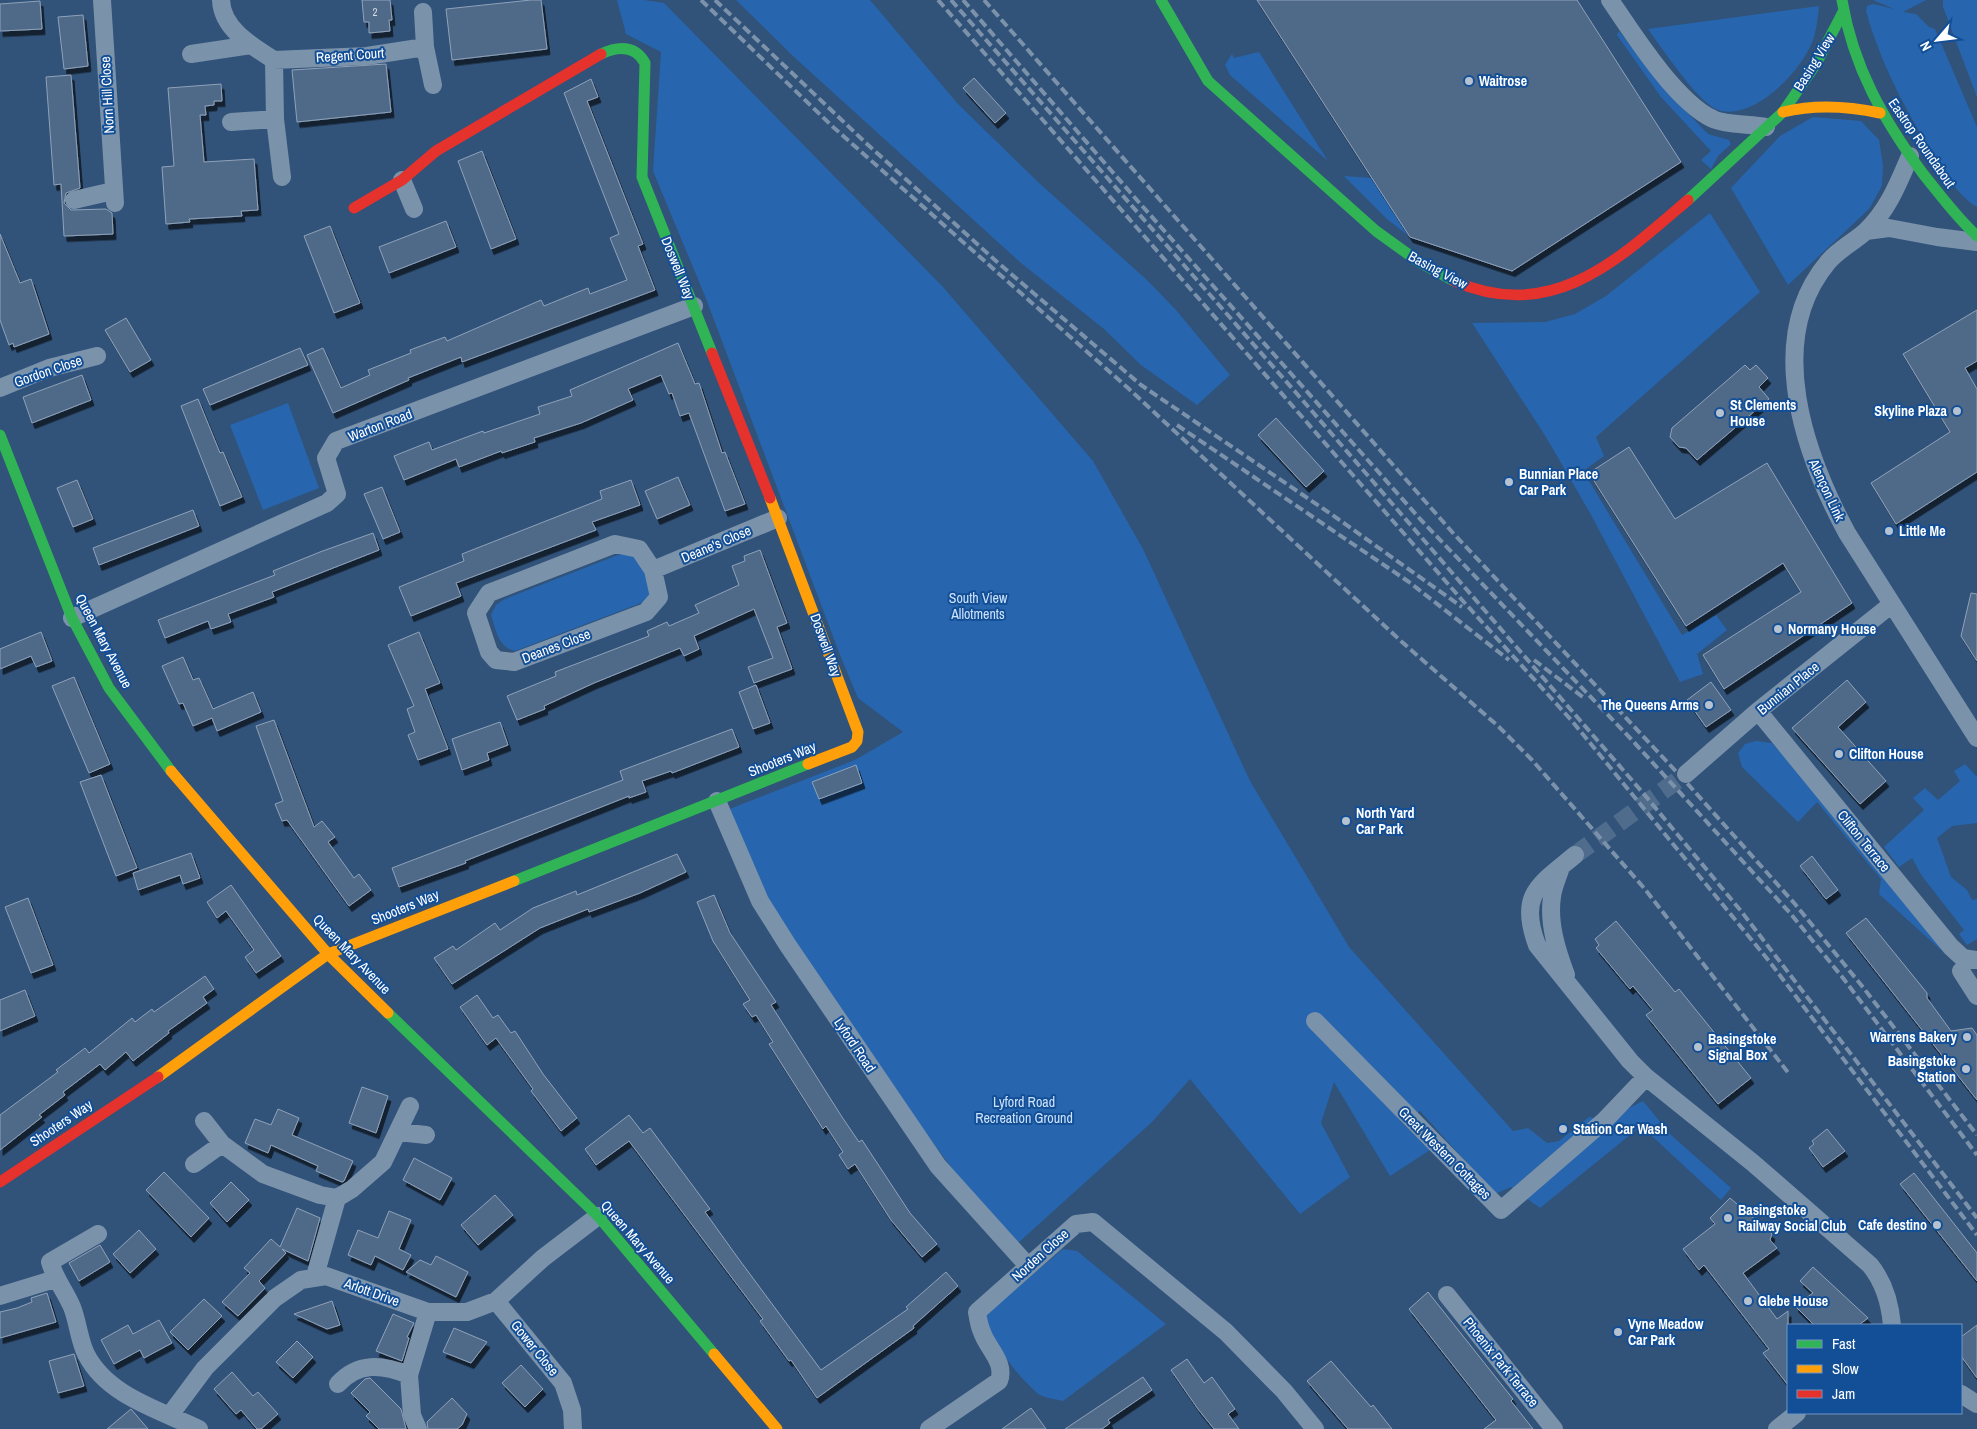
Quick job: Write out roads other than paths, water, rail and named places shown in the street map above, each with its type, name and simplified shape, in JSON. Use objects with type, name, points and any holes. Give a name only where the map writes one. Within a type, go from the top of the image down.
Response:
[{"type":"street","name":"Norn Hill Close","points":[[74,200],[114,197],[102,0]]},
{"type":"street","points":[[221,0],[226,18],[233,30],[274,60],[275,119],[282,177]]},
{"type":"street","name":"Basing View","points":[[1161,0],[1208,81],[1339,199],[1399,249],[1442,276],[1470,288],[1514,296],[1548,294],[1583,280],[1642,238],[1720,172],[1783,112],[1816,64],[1843,6]]},
{"type":"street","points":[[1610,0],[1655,64],[1697,109],[1713,120],[1766,127]]},
{"type":"street","name":"Eastrop Roundabout","points":[[1843,6],[1864,79],[1880,113],[1960,222],[1977,236]]},
{"type":"street","points":[[423,12],[425,47],[433,85]]},
{"type":"street","points":[[191,54],[251,45]]},
{"type":"street","name":"Regent Court","points":[[274,60],[367,56],[425,47]]},
{"type":"street","name":"Doswell Way","points":[[354,208],[402,180],[436,150],[613,48],[628,47],[643,58],[646,64],[642,177],[778,518],[856,721],[859,736]]},
{"type":"street","name":"Basing View","points":[[1783,112],[1802,106],[1818,105],[1856,108],[1880,113]]},
{"type":"street","points":[[232,122],[275,119]]},
{"type":"street","name":"Alençon Link","points":[[1910,156],[1892,198],[1866,231],[1829,261],[1808,294],[1797,335],[1796,382],[1804,431],[1818,477],[1847,533],[1892,604],[1971,715],[1977,738]]},
{"type":"street","points":[[402,180],[414,209]]},
{"type":"street","points":[[1866,231],[1889,228],[1977,242]]},
{"type":"street","name":"Warton Road","points":[[72,618],[327,503],[337,494],[326,458],[336,441],[694,306]]},
{"type":"street","name":"Gordon Close","points":[[0,388],[49,368],[97,356]]},
{"type":"street","name":"Queen Mary Avenue","points":[[0,435],[72,618],[110,688],[178,779],[328,954],[598,1216],[777,1429]]},
{"type":"street","name":"Deane's Close","points":[[653,570],[778,518]]},
{"type":"street","name":"Deanes Close","points":[[615,544],[639,549],[653,570],[659,598],[646,612],[514,662],[496,660],[489,652],[476,613],[489,593],[615,544]]},
{"type":"street","name":"Bunnian Place","points":[[1686,774],[1758,712],[1892,604]]},
{"type":"street","name":"Clifton Terrace","points":[[1758,712],[1951,948],[1963,958],[1977,960]]},
{"type":"street","name":"Shooters Way","points":[[0,1182],[171,1068],[328,954],[852,748],[858,742],[859,736]]},
{"type":"street","name":"Lyford Road","points":[[717,802],[760,901],[852,1041],[938,1166],[1028,1266]]},
{"type":"street","points":[[1575,855],[1533,893],[1528,911],[1530,928],[1537,945],[1630,1061],[1652,1082],[1753,1163],[1870,1265],[1880,1278],[1891,1309],[1892,1324]]},
{"type":"street","points":[[1561,866],[1552,897],[1552,926],[1559,954],[1570,984]]},
{"type":"street","points":[[1961,970],[1977,996]]},
{"type":"street","name":"Great Western Cottages","points":[[1315,1021],[1501,1210],[1652,1082]]},
{"type":"street","points":[[204,1121],[222,1144],[263,1174],[320,1195],[337,1198],[352,1189],[383,1162],[410,1106]]},
{"type":"street","points":[[399,1132],[426,1135]]},
{"type":"street","points":[[194,1164],[222,1144]]},
{"type":"street","points":[[170,1415],[205,1368],[275,1298],[301,1280],[315,1276],[337,1198]]},
{"type":"street","name":"Arlott Drive","points":[[315,1276],[326,1276],[428,1312],[467,1312],[496,1301],[543,1258],[598,1216]]},
{"type":"street","name":"Norden Close","points":[[929,1429],[999,1381],[1001,1375],[999,1363],[982,1332],[977,1312],[1076,1224],[1093,1222],[1226,1332],[1293,1402],[1315,1429]]},
{"type":"street","points":[[98,1234],[50,1262],[55,1279],[72,1306],[86,1353],[98,1374],[123,1394],[199,1429]]},
{"type":"street","points":[[0,1296],[55,1279]]},
{"type":"street","name":"Phoenix Park Terrace","points":[[1447,1294],[1554,1429]]},
{"type":"street","name":"Gower Close","points":[[496,1301],[564,1383],[572,1410],[573,1429]]},
{"type":"street","points":[[418,1429],[412,1415],[412,1388],[409,1375],[428,1312]]},
{"type":"street","points":[[338,1384],[347,1374],[358,1369],[382,1368],[409,1375]]},
{"type":"street","points":[[1962,1395],[1977,1404]]},
{"type":"street","points":[[1777,1429],[1797,1414]]},
{"type":"tunnel","points":[[1575,855],[1686,774]]},
{"type":"railway","points":[[701,0],[832,126],[1128,388],[1402,642],[1498,726],[1532,760],[1644,888],[1790,1075]]},
{"type":"railway","points":[[715,0],[867,144],[996,261],[1141,385],[1331,514],[1462,607]]},
{"type":"railway","points":[[938,0],[1462,600],[1572,721],[1769,961],[1977,1235]]},
{"type":"railway","points":[[951,0],[1298,395],[1643,793],[1741,911],[1977,1218]]},
{"type":"railway","points":[[963,0],[1136,199],[1421,520],[1631,739],[1790,913],[1843,978],[1977,1155]]},
{"type":"railway","points":[[984,0],[1453,533],[1686,782],[1795,904],[1862,986],[1977,1135]]},
{"type":"railway","points":[[1177,425],[1409,582],[1509,660]]},
{"type":"railway","points":[[1534,660],[1584,698]]},
{"type":"place","name":"Waitrose","points":[[1469,81]]},
{"type":"place","name":"Skyline Plaza","points":[[1957,411]]},
{"type":"place","name":"St Clements House","points":[[1720,413]]},
{"type":"place","name":"Bunnian Place Car Park","points":[[1509,482]]},
{"type":"place","name":"Little Me","points":[[1889,531]]},
{"type":"place","name":"Normany House","points":[[1778,629]]},
{"type":"place","name":"The Queens Arms","points":[[1709,705]]},
{"type":"place","name":"Clifton House","points":[[1839,754]]},
{"type":"place","name":"North Yard Car Park","points":[[1346,821]]},
{"type":"place","name":"Warrens Bakery","points":[[1967,1037]]},
{"type":"place","name":"Basingstoke Signal Box","points":[[1698,1047]]},
{"type":"place","name":"Basingstoke Station","points":[[1966,1069]]},
{"type":"place","name":"Station Car Wash","points":[[1563,1129]]},
{"type":"place","name":"Basingstoke Railway Social Club","points":[[1728,1218]]},
{"type":"place","name":"Cafe destino","points":[[1937,1225]]},
{"type":"place","name":"Glebe House","points":[[1748,1301]]},
{"type":"place","name":"Vyne Meadow Car Park","points":[[1618,1332]]},
{"type":"park label","name":"South View Allotments","points":[[978,606]]},
{"type":"park label","name":"Lyford Road Recreation Ground","points":[[1024,1110]]}]
